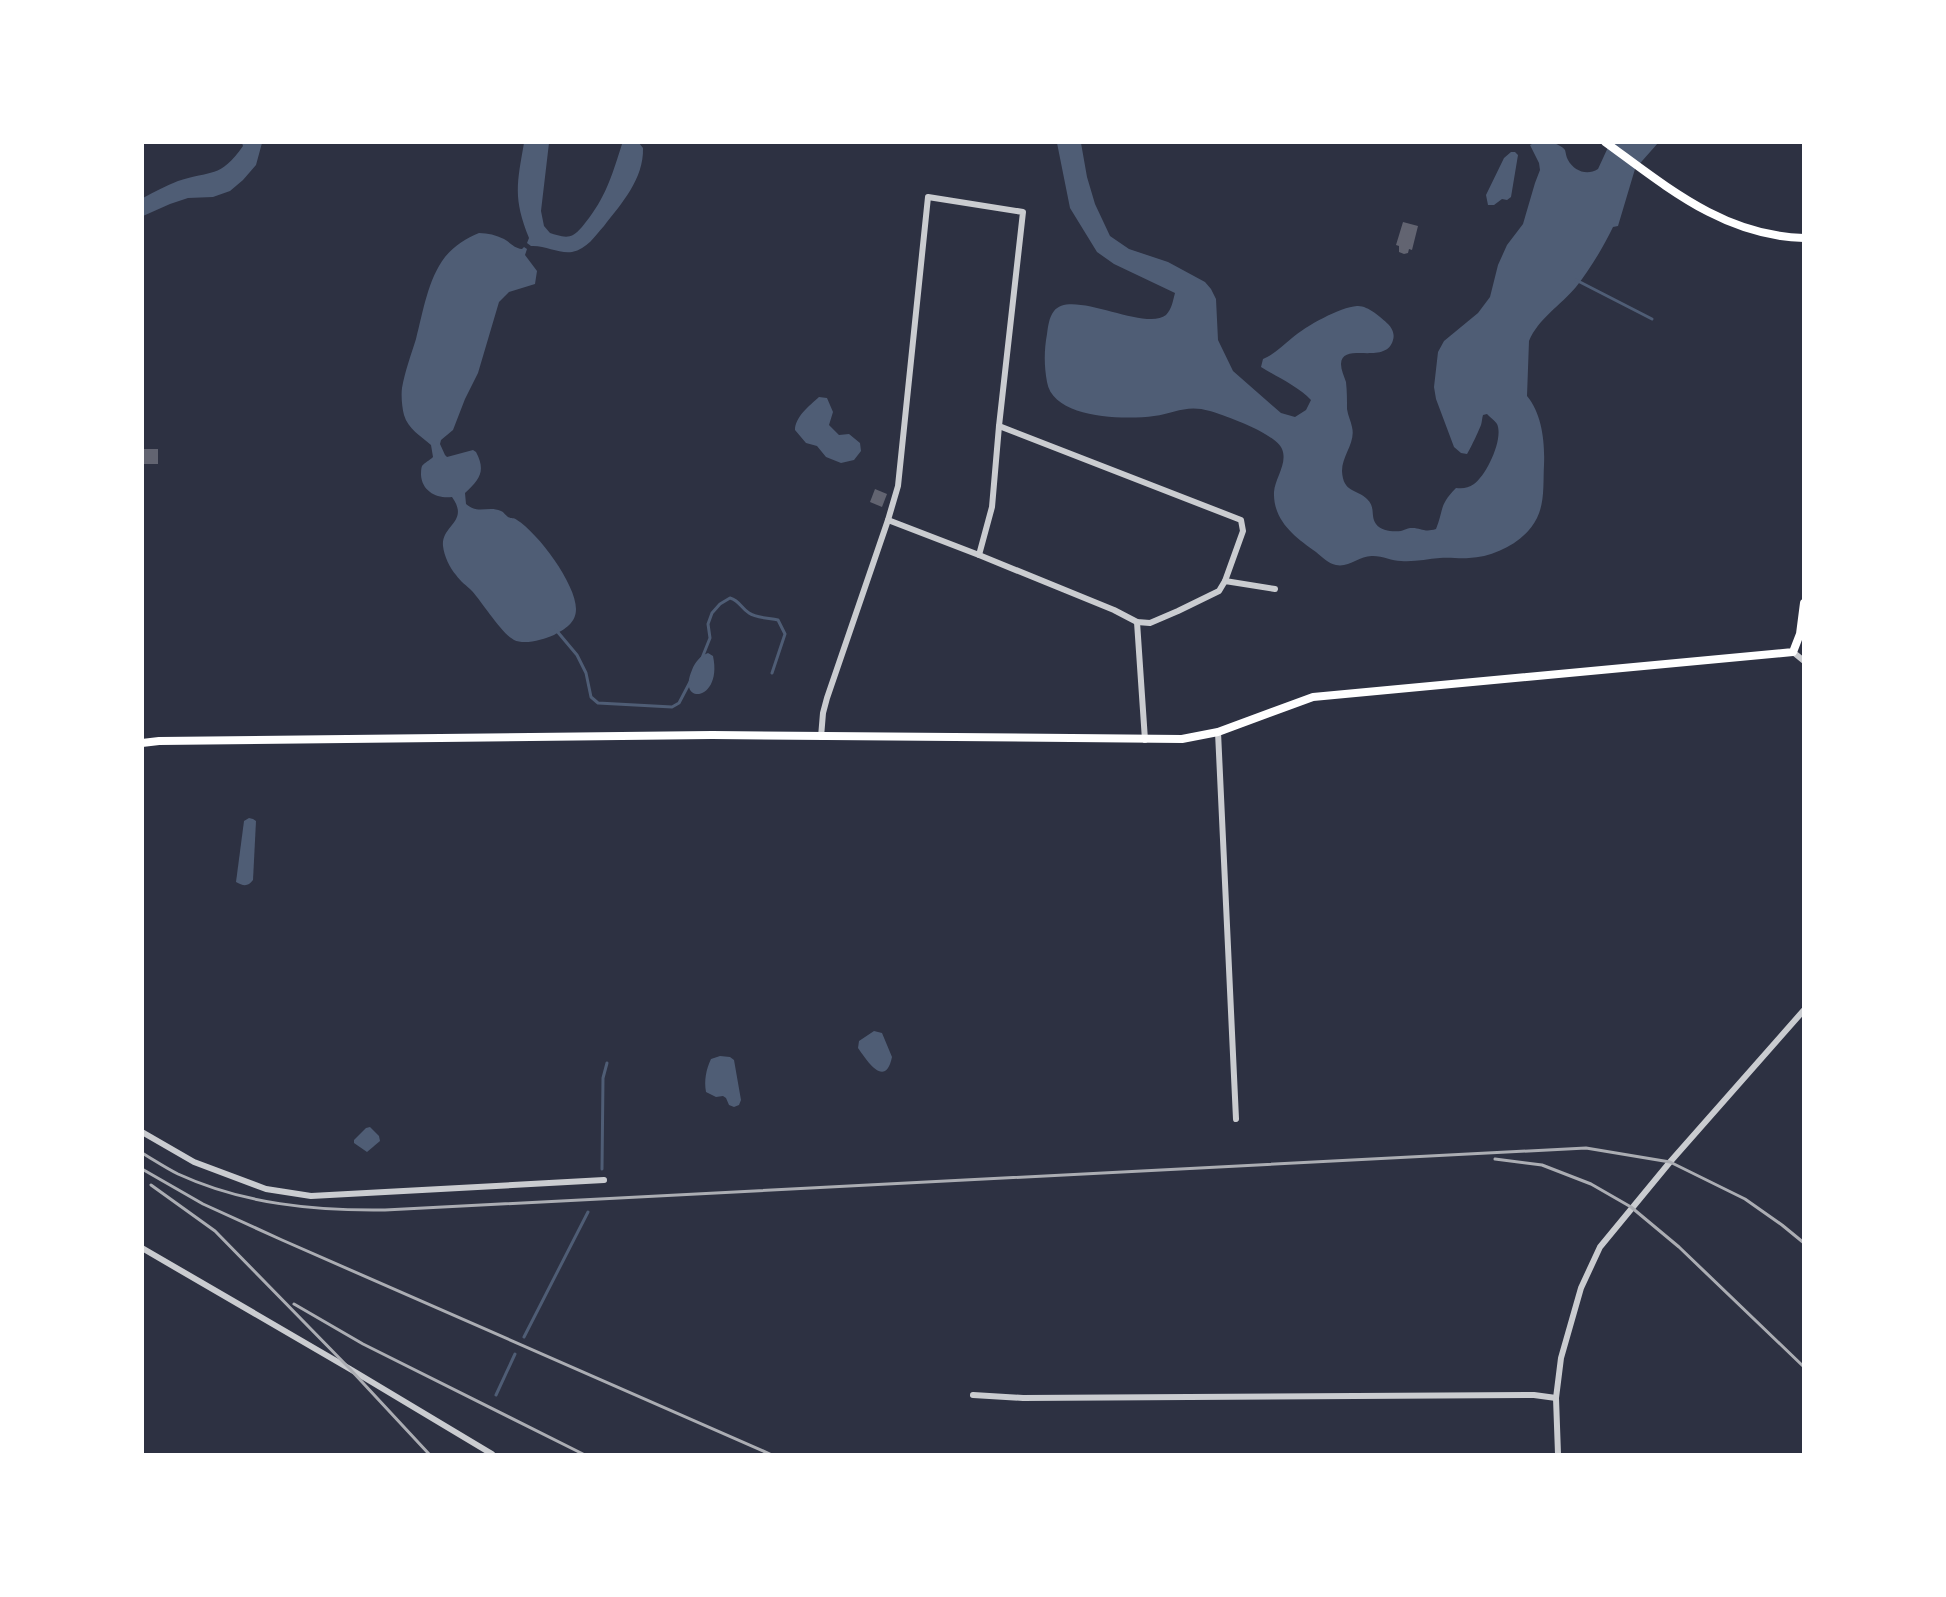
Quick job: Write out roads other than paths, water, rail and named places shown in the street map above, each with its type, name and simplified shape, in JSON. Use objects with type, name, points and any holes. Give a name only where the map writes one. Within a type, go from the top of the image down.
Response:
[{"type":"main road","points":[[1605,142],[1699,208],[1732,224],[1767,235],[1803,238]]},
{"type":"main road","points":[[142,743],[712,735],[1182,739],[1218,732],[1313,697],[1793,652],[1800,634],[1803,603]]},
{"type":"street","points":[[821,737],[827,698],[888,520],[897,486],[928,197],[1023,212],[992,507],[980,555]]},
{"type":"street","points":[[888,520],[980,555],[1114,610],[1137,622],[1150,623],[1219,591],[1225,581],[1243,531],[1241,520],[999,426]]},
{"type":"street","points":[[1225,581],[1275,589]]},
{"type":"street","points":[[1137,622],[1145,740]]},
{"type":"street","points":[[1793,652],[1803,661]]},
{"type":"street","points":[[1218,732],[1236,1119]]},
{"type":"street","points":[[1558,1455],[1556,1398],[1561,1358],[1581,1288],[1600,1247],[1631,1207],[1803,1010]]},
{"type":"street","points":[[142,1132],[194,1162],[266,1189],[311,1197],[604,1180]]},
{"type":"street","points":[[142,1248],[340,1363],[492,1455]]},
{"type":"street","points":[[973,1395],[1023,1398],[1518,1395],[1556,1398]]},
{"type":"water","points":[[1551,142],[1565,150],[1567,159],[1574,167],[1585,172],[1598,169],[1610,143],[1658,143],[1635,169],[1618,226],[1613,227],[1596,258],[1576,287],[1544,319],[1529,341],[1527,396],[1536,411],[1543,438],[1542,499],[1540,512],[1532,526],[1509,546],[1479,557],[1406,561],[1368,556],[1345,565],[1333,564],[1293,534],[1277,512],[1274,492],[1283,454],[1278,443],[1271,437],[1239,421],[1202,409],[1194,408],[1141,417],[1109,417],[1076,410],[1062,403],[1052,394],[1045,370],[1045,346],[1048,325],[1054,311],[1063,305],[1076,304],[1156,319],[1168,313],[1175,293],[1114,264],[1097,252],[1070,208],[1057,143],[1081,143],[1095,204],[1110,236],[1129,249],[1168,262],[1205,282],[1216,299],[1218,340],[1233,371],[1281,413],[1295,417],[1306,410],[1311,400],[1294,386],[1261,367],[1263,359],[1314,323],[1350,307],[1365,307],[1388,324],[1394,336],[1389,348],[1374,353],[1356,353],[1343,357],[1341,364],[1346,382],[1347,409],[1353,433],[1344,460],[1343,478],[1351,490],[1370,502],[1374,521],[1381,528],[1394,531],[1410,528],[1436,529],[1444,503],[1456,488],[1465,488],[1474,484],[1484,473],[1493,457],[1499,431],[1494,420],[1487,414],[1483,415],[1467,454],[1461,453],[1454,447],[1436,399],[1434,387],[1438,352],[1444,341],[1478,313],[1490,297],[1498,265],[1507,245],[1523,224],[1540,170],[1530,145]]},
{"type":"water","points":[[242,143],[262,143],[256,165],[230,191],[213,197],[188,198],[143,216],[143,198],[178,181],[221,169],[235,157],[243,146]]},
{"type":"water","points":[[524,143],[549,143],[541,211],[544,226],[550,233],[564,237],[577,232],[595,209],[609,182],[622,144],[639,143],[643,148],[636,181],[604,226],[582,248],[567,252],[531,246],[527,243],[529,238],[520,212],[518,190]]},
{"type":"water","points":[[1511,152],[1518,155],[1511,197],[1507,200],[1502,199],[1494,205],[1488,205],[1486,195],[1504,158]]},
{"type":"water","points":[[479,233],[495,235],[517,248],[527,249],[525,255],[537,271],[535,284],[509,292],[499,302],[478,373],[453,430],[441,440],[440,444],[447,457],[473,450],[476,452],[481,470],[478,479],[465,493],[466,504],[475,509],[496,509],[516,519],[545,547],[570,586],[576,609],[572,622],[554,635],[534,641],[523,642],[509,637],[458,577],[446,558],[444,539],[457,518],[457,505],[452,497],[441,497],[424,486],[421,468],[433,457],[431,445],[408,424],[402,405],[405,375],[434,275],[452,249]]},
{"type":"water","points":[[819,397],[827,398],[833,412],[829,425],[839,435],[849,434],[860,443],[861,451],[854,460],[841,463],[826,457],[817,446],[806,443],[795,430],[800,416]]},
{"type":"water","points":[[708,653],[713,656],[712,683],[707,690],[694,694],[689,682],[692,670],[698,660]]},
{"type":"water","points":[[249,818],[256,821],[253,880],[245,885],[236,882],[244,821]]},
{"type":"water","points":[[874,1031],[882,1033],[892,1057],[885,1071],[880,1072],[875,1069],[858,1048],[859,1041]]},
{"type":"water","points":[[720,1056],[734,1060],[741,1100],[739,1105],[734,1107],[729,1105],[723,1096],[716,1097],[706,1092],[705,1079],[709,1063],[711,1059]]},
{"type":"water","points":[[370,1127],[379,1136],[380,1141],[367,1152],[354,1143],[354,1140]]},
{"type":"waterway","points":[[1576,280],[1652,319]]},
{"type":"waterway","points":[[702,658],[710,638],[708,624],[712,613],[730,598],[752,615],[778,620],[785,634],[772,673]]},
{"type":"waterway","points":[[556,630],[577,655],[586,673],[591,697],[598,703],[672,707],[679,703],[690,682]]},
{"type":"waterway","points":[[602,1169],[603,1078],[607,1063]]},
{"type":"waterway","points":[[524,1337],[588,1212]]},
{"type":"waterway","points":[[496,1395],[515,1354]]},
{"type":"railway","points":[[142,1153],[178,1174],[254,1199],[306,1207],[385,1210],[1586,1148],[1670,1162],[1745,1199],[1804,1243]]},
{"type":"railway","points":[[1495,1159],[1542,1165],[1591,1184],[1631,1207],[1679,1247],[1804,1367]]},
{"type":"railway","points":[[142,1169],[203,1204],[282,1240],[770,1454]]},
{"type":"railway","points":[[151,1185],[215,1231],[350,1369],[429,1454]]},
{"type":"railway","points":[[294,1304],[363,1344],[583,1454]]}]
